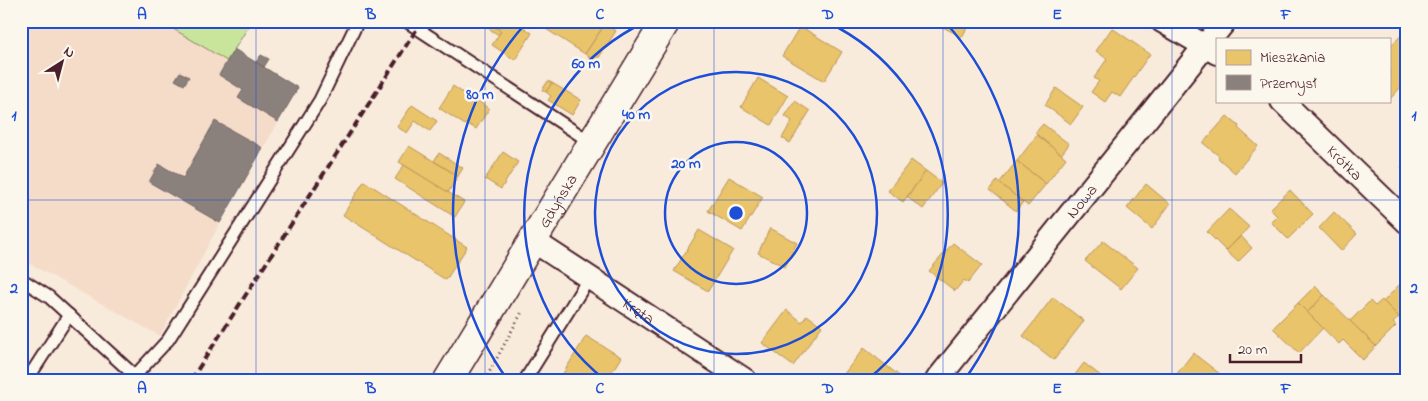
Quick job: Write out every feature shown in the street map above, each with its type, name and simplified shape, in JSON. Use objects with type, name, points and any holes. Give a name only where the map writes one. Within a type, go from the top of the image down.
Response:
[{"type":"main road","name":"Gdyńska","points":[[448,380],[666,21]]},
{"type":"street","points":[[1162,21],[1211,50]]},
{"type":"street","name":"Nowa","points":[[1217,38],[1225,21]]},
{"type":"street","name":"Nowa","points":[[937,380],[1211,50]]},
{"type":"street","name":"Krótka","points":[[1283,102],[1407,222]]},
{"type":"street","name":"Kręta","points":[[532,240],[745,380]]},
{"type":"lane","points":[[21,279],[49,297],[132,378],[168,340],[320,100],[358,21]]},
{"type":"lane","points":[[406,21],[592,143]]},
{"type":"lane","points":[[525,380],[589,278]]},
{"type":"lane","points":[[27,380],[68,315]]},
{"type":"shaded area","points":[[21,21],[160,21],[227,61],[234,49],[298,88],[220,223],[160,336],[21,259]]},
{"type":"green space","points":[[160,21],[252,21],[227,61]]},
{"type":"building: Mieszkania","points":[[476,21],[498,21],[494,26],[501,31],[499,35]]},
{"type":"building: Mieszkania","points":[[498,21],[514,21],[532,33],[515,60],[492,45],[501,31],[494,26]]},
{"type":"building: Mieszkania","points":[[551,21],[600,21],[605,24],[585,54],[546,29]]},
{"type":"building: Mieszkania","points":[[834,21],[851,21],[846,29]]},
{"type":"building: Mieszkania","points":[[938,21],[971,21],[962,37],[937,24]]},
{"type":"building: Mieszkania","points":[[605,24],[616,31],[596,62],[585,54]]},
{"type":"building: Mieszkania","points":[[800,26],[842,52],[824,81],[782,56]]},
{"type":"building: Mieszkania","points":[[1112,28],[1150,54],[1120,97],[1112,92],[1105,102],[1091,92],[1099,81],[1094,78],[1107,59],[1096,51]]},
{"type":"building: Mieszkania","points":[[1405,32],[1407,34],[1407,82],[1403,89],[1401,87],[1390,99],[1390,46]]},
{"type":"building: Mieszkania","points":[[758,78],[788,96],[771,125],[741,107]]},
{"type":"building: Mieszkania","points":[[548,81],[552,83],[546,92],[542,90]]},
{"type":"building: Mieszkania","points":[[552,83],[581,100],[572,115],[548,100],[551,96],[546,92]]},
{"type":"building: Mieszkania","points":[[453,86],[463,93],[465,91],[489,109],[476,129],[466,123],[465,125],[439,108]]},
{"type":"building: Mieszkania","points":[[1056,88],[1083,107],[1071,124],[1045,105]]},
{"type":"building: Mieszkania","points":[[795,101],[810,111],[790,143],[782,138],[792,121],[785,116]]},
{"type":"building: Mieszkania","points":[[412,105],[437,121],[430,131],[415,121],[407,133],[397,127]]},
{"type":"building: Mieszkania","points":[[1227,116],[1258,146],[1235,173],[1203,143]]},
{"type":"building: Mieszkania","points":[[1043,124],[1069,144],[1061,155],[1035,133]]},
{"type":"building: Mieszkania","points":[[1037,135],[1066,158],[1046,184],[1017,161]]},
{"type":"building: Mieszkania","points":[[409,146],[458,176],[448,193],[399,162]]},
{"type":"building: Mieszkania","points":[[503,152],[518,162],[501,189],[485,179]]},
{"type":"building: Mieszkania","points":[[1407,152],[1407,172],[1401,167],[1406,162],[1402,157]]},
{"type":"building: Mieszkania","points":[[439,153],[463,168],[458,176],[434,161]]},
{"type":"building: Mieszkania","points":[[911,160],[926,171],[903,202],[888,191]]},
{"type":"building: Mieszkania","points":[[1017,161],[1046,184],[1028,206],[999,183]]},
{"type":"building: Mieszkania","points":[[404,165],[464,202],[455,217],[395,179]]},
{"type":"building: Mieszkania","points":[[926,171],[942,183],[923,209],[907,197]]},
{"type":"building: Mieszkania","points":[[729,177],[763,197],[742,231],[708,211]]},
{"type":"building: Mieszkania","points":[[364,181],[467,247],[446,280],[343,215]]},
{"type":"building: Mieszkania","points":[[997,181],[1023,202],[1016,211],[990,190]]},
{"type":"building: Mieszkania","points":[[1146,184],[1170,204],[1152,229],[1127,208]]},
{"type":"building: Mieszkania","points":[[1290,190],[1313,214],[1288,239],[1271,222],[1277,216],[1270,209]]},
{"type":"building: Mieszkania","points":[[1229,209],[1249,227],[1226,251],[1207,232]]},
{"type":"building: Mieszkania","points":[[1334,212],[1357,234],[1341,251],[1319,228]]},
{"type":"building: Mieszkania","points":[[770,228],[797,243],[785,267],[758,253]]},
{"type":"building: Mieszkania","points":[[699,230],[733,250],[708,291],[674,271]]},
{"type":"building: Mieszkania","points":[[1241,236],[1252,248],[1238,262],[1226,251]]},
{"type":"building: Mieszkania","points":[[1103,241],[1138,268],[1121,289],[1085,261]]},
{"type":"building: Mieszkania","points":[[953,243],[982,265],[968,283],[964,280],[955,291],[929,271]]},
{"type":"building: Mieszkania","points":[[1402,282],[1407,286],[1407,325],[1383,302]]},
{"type":"building: Mieszkania","points":[[1315,286],[1324,295],[1307,313],[1298,303]]},
{"type":"building: Mieszkania","points":[[1324,295],[1376,346],[1363,360],[1343,340],[1339,344],[1307,313]]},
{"type":"building: Mieszkania","points":[[1053,297],[1084,321],[1054,360],[1023,336]]},
{"type":"building: Mieszkania","points":[[1382,300],[1399,317],[1393,323],[1396,326],[1376,346],[1350,321],[1370,301],[1375,306]]},
{"type":"building: Mieszkania","points":[[1298,303],[1323,328],[1299,353],[1273,328]]},
{"type":"building: Mieszkania","points":[[787,310],[802,322],[807,315],[822,326],[793,366],[762,343]]},
{"type":"building: Mieszkania","points":[[586,336],[621,357],[607,380],[559,380]]},
{"type":"building: Mieszkania","points":[[864,348],[902,378],[901,380],[840,379]]},
{"type":"building: Mieszkania","points":[[1193,353],[1220,374],[1216,380],[1172,380]]},
{"type":"building: Mieszkania","points":[[1084,363],[1106,380],[1071,380]]},
{"type":"building: Przemysł","points":[[234,49],[298,88],[278,122],[238,98],[243,90],[219,75]]},
{"type":"building: Przemysł","points":[[261,55],[269,59],[264,67],[256,62]]},
{"type":"building: Przemysł","points":[[180,72],[189,77],[184,85],[175,80]]},
{"type":"building: Przemysł","points":[[215,121],[263,148],[220,223],[149,182],[159,164],[183,178]]},
{"type":"railway","points":[[191,380],[422,21]]}]
